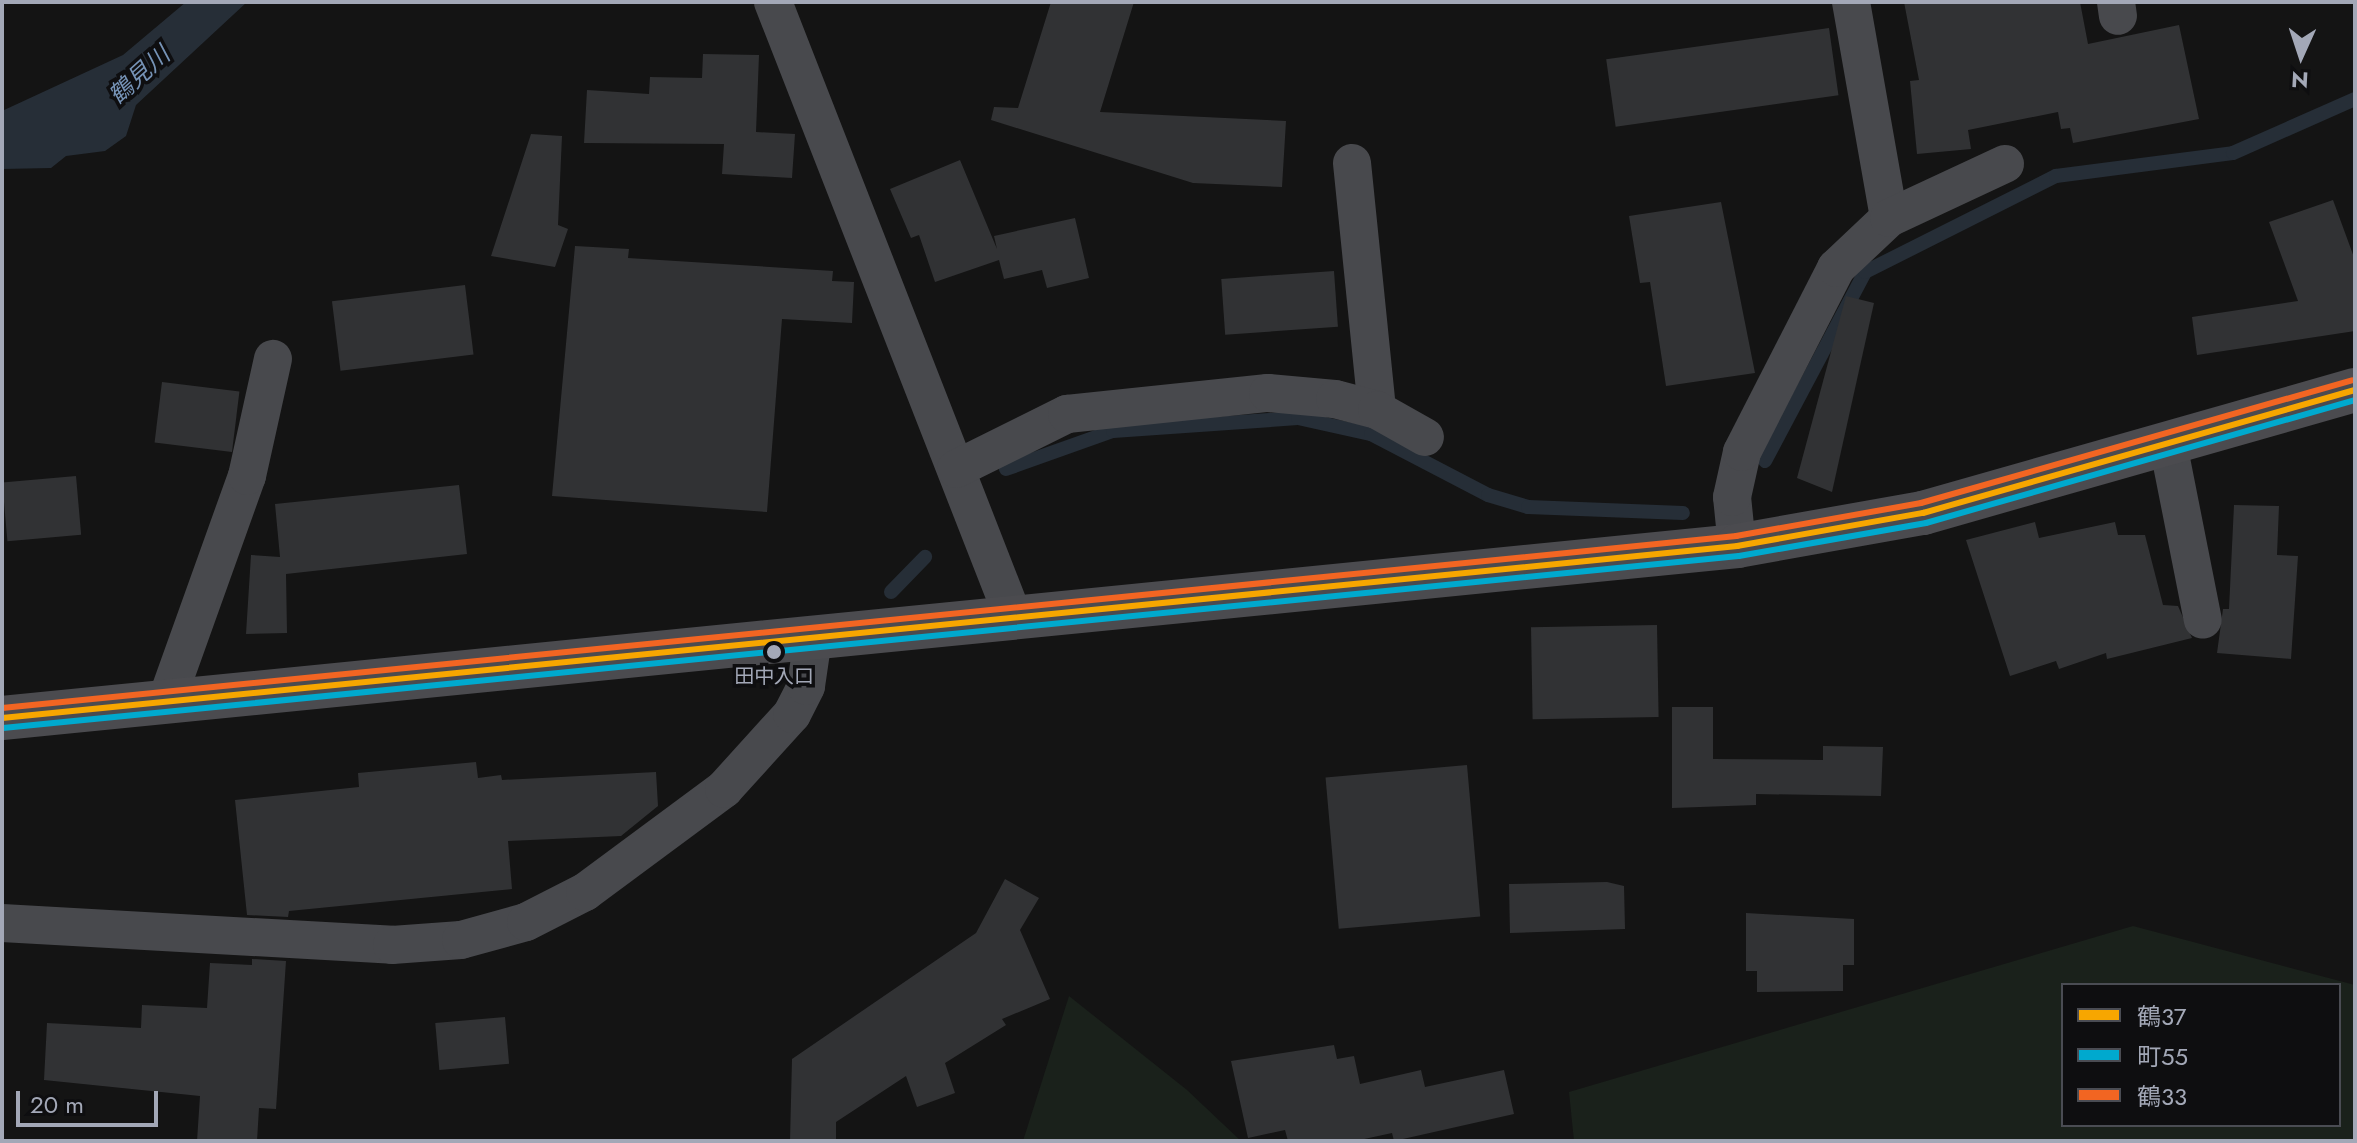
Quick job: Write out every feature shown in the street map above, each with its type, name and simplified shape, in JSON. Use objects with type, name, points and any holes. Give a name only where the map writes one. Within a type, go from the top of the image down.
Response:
[{"type":"main road","points":[[2,718],[1737,546],[1923,513],[2355,390]]},
{"type":"street","points":[[773,2],[1014,619]]},
{"type":"street","points":[[1851,2],[1889,218]]},
{"type":"street","points":[[1352,163],[1377,410]]},
{"type":"street","points":[[1737,546],[1732,497],[1742,452],[1836,268],[1889,218],[2005,164]]},
{"type":"street","points":[[166,702],[247,476],[273,359]]},
{"type":"street","points":[[956,469],[1067,414],[1149,402],[1268,393],[1377,410],[1425,437]]},
{"type":"street","points":[[2168,444],[2203,620]]},
{"type":"street","points":[[2,923],[392,945],[461,940],[526,922],[585,892],[724,789],[792,714],[806,686],[813,638]]},
{"type":"shaded area","points":[[2133,926],[2355,985],[2355,1141],[1574,1141],[1569,1092]]},
{"type":"shaded area","points":[[1069,996],[1187,1090],[1241,1141],[1023,1141]]},
{"type":"water","name":"鶴見川","points":[[186,2],[247,2],[136,105],[126,136],[105,151],[66,156],[51,168],[2,169],[2,111],[123,55]]},
{"type":"building","points":[[1051,2],[1134,2],[1100,112],[1286,121],[1282,187],[1193,183],[991,120],[994,107],[1018,108]]},
{"type":"building","points":[[1904,2],[2080,2],[2088,44],[2179,25],[2199,119],[2073,143],[2070,128],[2061,129],[2058,112],[1968,130],[1971,149],[1917,154],[1910,81],[1919,80]]},
{"type":"building","points":[[1829,28],[1838,95],[1616,127],[1606,59]]},
{"type":"building","points":[[703,54],[759,55],[756,132],[795,134],[792,178],[722,174],[724,144],[584,143],[587,90],[649,94],[650,77],[702,78]]},
{"type":"building","points":[[531,134],[562,136],[558,225],[568,229],[555,267],[491,256]]},
{"type":"building","points":[[960,160],[997,249],[994,236],[1075,218],[1089,278],[1047,288],[1042,270],[1004,279],[999,260],[935,282],[919,235],[911,238],[890,189]]},
{"type":"building","points":[[2333,200],[2355,260],[2355,331],[2197,355],[2192,317],[2298,301],[2269,222]]},
{"type":"building","points":[[1721,202],[1755,373],[1666,386],[1650,282],[1640,283],[1629,216]]},
{"type":"building","points":[[575,246],[629,249],[628,258],[833,271],[832,281],[854,282],[852,323],[782,319],[767,512],[552,496]]},
{"type":"building","points":[[1334,271],[1338,327],[1225,335],[1221,279]]},
{"type":"building","points":[[465,285],[474,354],[341,371],[332,301]]},
{"type":"building","points":[[1846,296],[1874,303],[1832,492],[1797,478]]},
{"type":"building","points":[[162,382],[239,392],[232,452],[155,443]]},
{"type":"building","points":[[76,476],[81,535],[7,541],[2,482]]},
{"type":"building","points":[[459,485],[467,554],[286,574],[287,633],[246,634],[251,555],[280,557],[275,504]]},
{"type":"building","points":[[2234,505],[2279,506],[2277,555],[2298,556],[2291,659],[2217,653],[2223,609],[2229,609]]},
{"type":"building","points":[[2035,522],[2039,538],[2115,522],[2118,535],[2145,535],[2163,605],[2178,606],[2192,638],[2107,659],[2106,653],[2059,669],[2056,661],[2010,676],[1966,540]]},
{"type":"building","points":[[1657,625],[1659,717],[1533,719],[1531,627]]},
{"type":"building","points":[[1672,707],[1713,707],[1713,759],[1823,760],[1823,746],[1883,747],[1881,796],[1756,794],[1756,805],[1672,808]]},
{"type":"building","points":[[476,762],[478,778],[501,775],[502,780],[656,772],[658,806],[621,836],[508,841],[512,889],[289,911],[288,917],[247,915],[235,800],[359,787],[358,773]]},
{"type":"building","points":[[1467,765],[1480,916],[1339,929],[1326,777]]},
{"type":"building","points":[[1005,879],[1039,898],[1020,930],[1050,999],[1002,1019],[1006,1025],[945,1063],[955,1093],[917,1107],[906,1076],[836,1122],[836,1141],[790,1141],[792,1059],[976,933]]},
{"type":"building","points":[[1607,882],[1624,886],[1625,929],[1510,933],[1509,884]]},
{"type":"building","points":[[1746,913],[1854,919],[1854,965],[1843,965],[1843,991],[1757,992],[1757,971],[1746,971]]},
{"type":"building","points":[[252,959],[286,961],[276,1109],[259,1108],[257,1141],[197,1141],[200,1096],[44,1080],[47,1023],[141,1028],[142,1005],[207,1008],[210,963],[252,965]]},
{"type":"building","points":[[505,1017],[509,1064],[439,1070],[435,1023]]},
{"type":"building","points":[[1334,1045],[1337,1059],[1354,1056],[1360,1084],[1421,1070],[1425,1087],[1504,1070],[1514,1114],[1394,1141],[1392,1133],[1355,1141],[1288,1141],[1285,1130],[1248,1138],[1231,1061]]},
{"type":"waterway","points":[[1765,461],[1865,272],[2056,176],[2233,153],[2355,99]]},
{"type":"waterway","points":[[1006,469],[1113,431],[1298,418],[1371,434],[1488,495],[1528,507],[1683,513]]},
{"type":"waterway","points":[[891,592],[925,557]]},
{"type":"transit line","name":"鶴33","points":[[2,708],[1736,536],[1921,503],[2352,380]]},
{"type":"transit line","name":"鶴37","points":[[2,718],[1737,546],[1923,513],[2355,390]]},
{"type":"transit line","name":"町55","points":[[3,728],[1739,556],[1926,523],[2355,400]]},
{"type":"place","name":"田中入口","points":[[774,652]]}]
